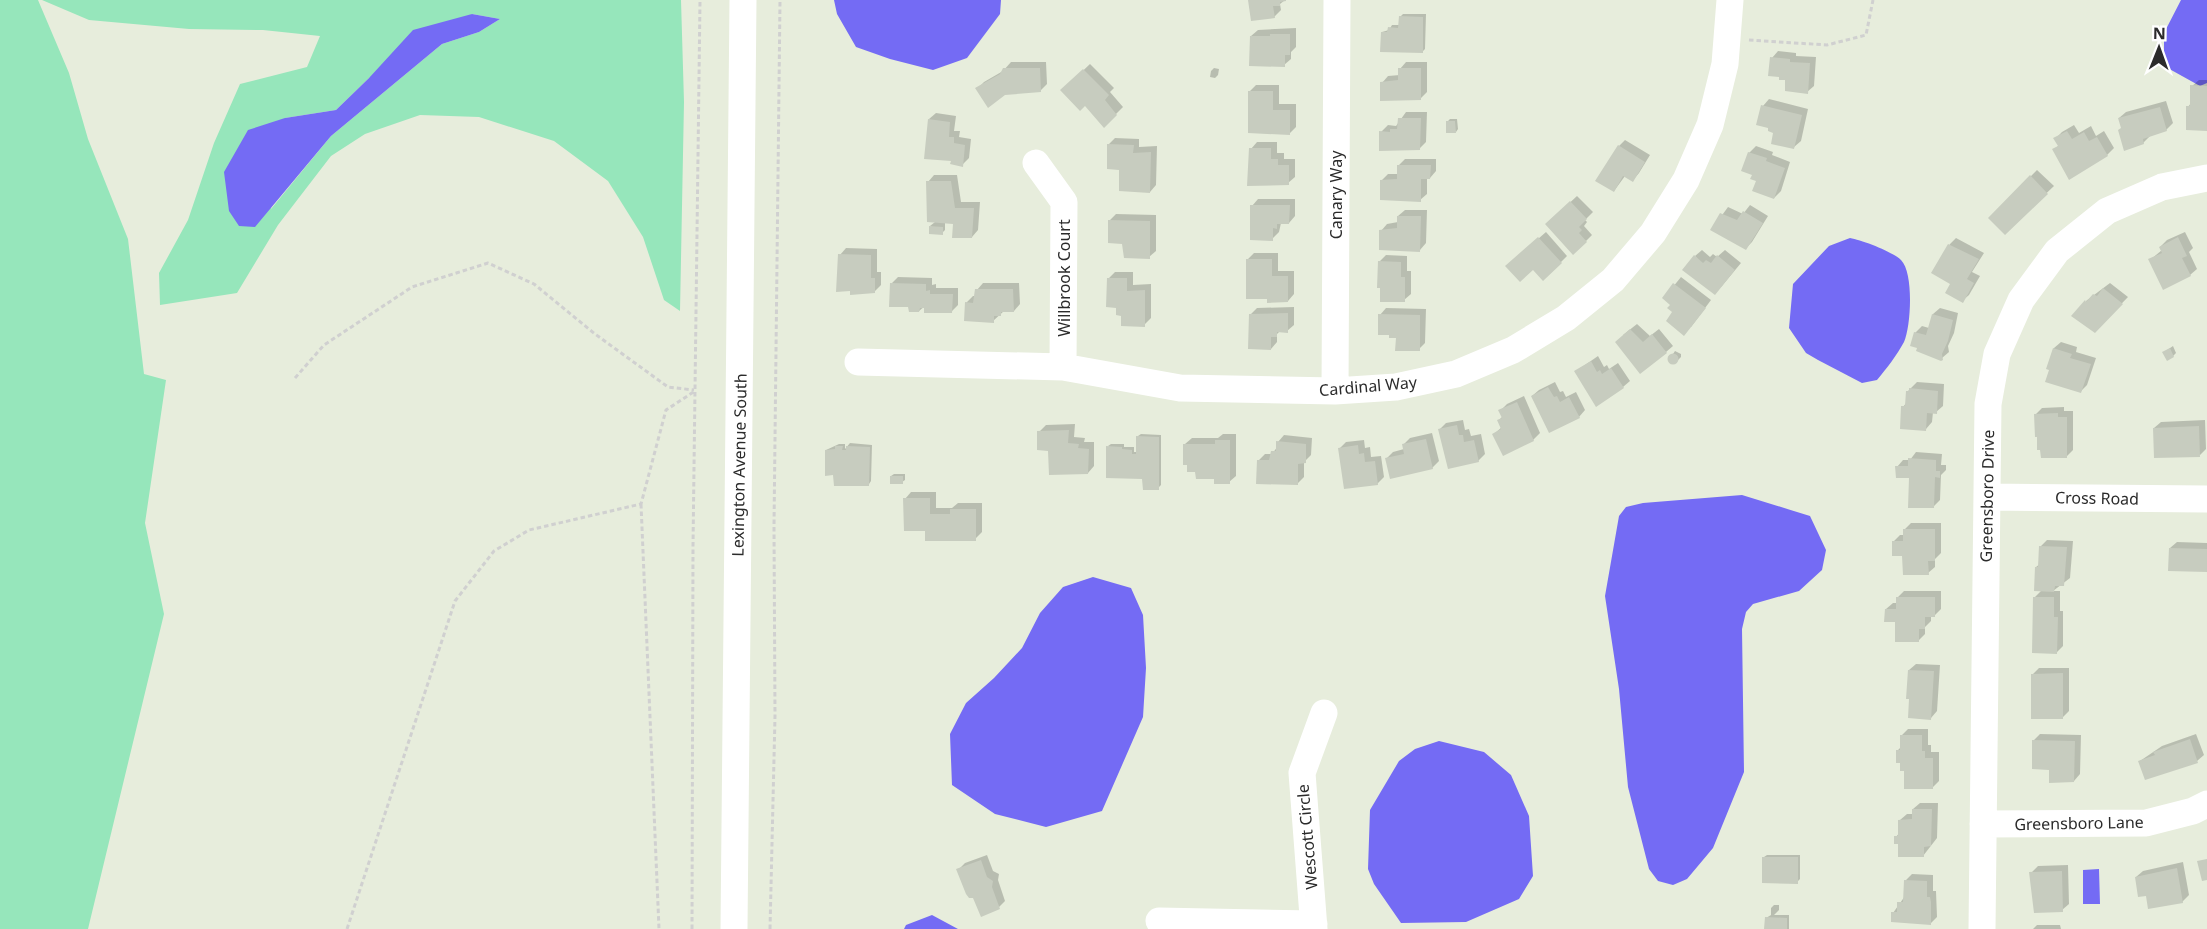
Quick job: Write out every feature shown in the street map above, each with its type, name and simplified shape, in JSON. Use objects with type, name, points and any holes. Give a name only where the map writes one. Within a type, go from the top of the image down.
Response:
[{"type":"street","name":"Lexington Avenue South","points":[[734,929],[743,0]]},
{"type":"street","name":"Canary Way","points":[[1335,391],[1337,0]]},
{"type":"street","name":"Cardinal Way","points":[[858,362],[1063,366],[1180,388],[1335,391],[1396,387],[1456,374],[1513,350],[1566,318],[1613,280],[1653,233],[1686,180],[1710,125],[1725,64],[1730,0]]},
{"type":"street","name":"Willbrook Court","points":[[1036,163],[1064,202],[1063,366]]},
{"type":"street","name":"Greensboro Drive","points":[[1982,929],[1988,404],[1997,354],[2021,300],[2057,252],[2107,211],[2162,187],[2207,178]]},
{"type":"street","name":"Cross Road","points":[[1987,496],[2207,499]]},
{"type":"street","name":"Wescott Circle","points":[[1314,926],[1302,773],[1324,713]]},
{"type":"street","name":"Greensboro Lane","points":[[1983,824],[2146,823],[2193,811],[2207,804]]},
{"type":"street","points":[[1159,921],[1314,926]]},
{"type":"path","points":[[692,929],[700,0]]},
{"type":"path","points":[[770,929],[775,716],[774,504],[780,0]]},
{"type":"path","points":[[1727,38],[1827,45],[1866,35],[1873,0]]},
{"type":"path","points":[[295,378],[324,345],[412,287],[488,263],[534,284],[595,334],[668,387],[695,391]]},
{"type":"path","points":[[659,929],[641,504],[666,410],[695,391]]},
{"type":"path","points":[[347,929],[455,601],[494,552],[529,530],[641,504]]},
{"type":"green space","points":[[0,0],[38,0],[69,73],[88,139],[128,239],[144,374],[166,380],[145,523],[164,614],[88,929],[0,929]]},
{"type":"green space","points":[[42,0],[681,0],[684,102],[680,311],[664,300],[643,237],[608,181],[554,141],[479,117],[420,115],[365,134],[331,156],[278,225],[237,293],[160,305],[159,273],[188,220],[214,143],[240,84],[307,67],[320,36],[263,30],[189,29],[89,20]],"holes":[[[472,14],[500,19],[479,32],[442,44],[331,136],[271,209],[285,118],[336,110],[369,78]]]},
{"type":"shaded area","points":[[834,0],[1001,0],[1000,14],[967,58],[933,70],[856,47],[837,14]]},
{"type":"shaded area","points":[[2181,0],[2207,0],[2207,83],[2200,86],[2164,66],[2164,33]]},
{"type":"shaded area","points":[[472,14],[500,19],[479,32],[442,44],[331,136],[255,227],[239,226],[229,211],[224,172],[248,130],[285,118],[336,110],[413,30]]},
{"type":"shaded area","points":[[1850,238],[1891,253],[1901,260],[1910,287],[1910,312],[1904,342],[1877,380],[1862,383],[1806,353],[1789,328],[1793,284],[1829,246]]},
{"type":"shaded area","points":[[1742,495],[1810,516],[1826,550],[1822,570],[1799,591],[1753,604],[1746,612],[1742,629],[1744,772],[1713,848],[1687,879],[1673,885],[1658,881],[1649,869],[1628,787],[1619,689],[1605,596],[1619,516],[1626,507],[1643,503]]},
{"type":"shaded area","points":[[1093,577],[1131,588],[1143,615],[1146,668],[1143,717],[1102,811],[1046,827],[995,814],[952,785],[950,734],[966,703],[1022,648],[1040,613],[1063,587]]},
{"type":"shaded area","points":[[1439,741],[1484,752],[1511,775],[1529,816],[1533,876],[1519,899],[1466,922],[1401,923],[1374,884],[1368,869],[1370,810],[1399,761],[1415,749]]},
{"type":"shaded area","points":[[2099,869],[2100,904],[2083,904],[2083,870]]},
{"type":"shaded area","points":[[932,915],[958,929],[904,929],[906,925]]},
{"type":"building","points":[[1248,0],[1286,1],[1280,2],[1280,6],[1273,6],[1275,18],[1251,21]]},
{"type":"building","points":[[1399,16],[1423,17],[1423,53],[1380,52],[1381,32],[1387,32],[1388,27],[1398,28]]},
{"type":"building","points":[[1270,34],[1290,34],[1290,55],[1285,55],[1285,67],[1249,66],[1250,36],[1270,36]]},
{"type":"building","points":[[1770,57],[1790,59],[1790,62],[1810,63],[1808,94],[1785,91],[1785,80],[1768,76]]},
{"type":"building","points":[[1003,68],[1040,68],[1041,92],[1005,95],[988,108],[975,88],[1000,74]]},
{"type":"building","points":[[1398,68],[1421,68],[1421,100],[1380,101],[1380,82],[1398,80]]},
{"type":"building","points":[[1083,69],[1109,95],[1105,100],[1117,115],[1104,128],[1085,106],[1080,111],[1060,90]]},
{"type":"building","points":[[2190,85],[2207,86],[2207,131],[2186,130],[2186,106],[2190,106]]},
{"type":"building","points":[[1248,91],[1273,91],[1273,110],[1290,110],[1290,135],[1248,133]]},
{"type":"building","points":[[1761,105],[1802,115],[1794,149],[1771,144],[1773,133],[1768,131],[1768,128],[1756,125]]},
{"type":"building","points":[[2160,107],[2167,131],[2143,139],[2144,144],[2124,151],[2118,130],[2121,128],[2118,118]]},
{"type":"building","points":[[1398,118],[1421,118],[1420,150],[1379,151],[1379,131],[1390,132],[1390,129],[1397,129]]},
{"type":"building","points":[[928,119],[950,122],[949,137],[954,137],[954,143],[965,145],[963,167],[950,164],[951,161],[924,159]]},
{"type":"building","points":[[1446,121],[1455,121],[1456,133],[1446,133]]},
{"type":"building","points":[[2067,131],[2072,139],[2084,132],[2089,141],[2097,137],[2108,156],[2069,180],[2052,149],[2058,146],[2053,138]]},
{"type":"building","points":[[1107,144],[1134,145],[1133,153],[1151,152],[1150,193],[1119,191],[1119,170],[1107,169]]},
{"type":"building","points":[[1618,145],[1645,162],[1633,182],[1623,176],[1614,192],[1595,181]]},
{"type":"building","points":[[1249,148],[1271,148],[1271,159],[1278,159],[1278,165],[1289,165],[1289,185],[1247,186]]},
{"type":"building","points":[[1748,152],[1767,158],[1766,161],[1785,168],[1774,199],[1752,191],[1756,181],[1750,179],[1752,175],[1741,171]]},
{"type":"building","points":[[1397,165],[1431,165],[1430,179],[1421,179],[1421,202],[1380,200],[1380,180],[1397,179]]},
{"type":"building","points":[[2030,175],[2048,194],[2005,235],[1988,218]]},
{"type":"building","points":[[926,181],[951,181],[955,208],[974,208],[972,238],[952,238],[953,224],[927,222]]},
{"type":"building","points":[[1570,201],[1587,219],[1579,227],[1582,230],[1579,233],[1587,242],[1573,255],[1545,224]]},
{"type":"building","points":[[1250,205],[1290,205],[1289,224],[1277,224],[1277,229],[1273,228],[1273,241],[1250,240]]},
{"type":"building","points":[[1743,211],[1763,223],[1746,250],[1710,230],[1720,213],[1737,220]]},
{"type":"building","points":[[1397,216],[1421,216],[1420,252],[1379,250],[1379,230],[1397,228]]},
{"type":"building","points":[[1108,220],[1150,221],[1150,259],[1124,258],[1122,244],[1108,243]]},
{"type":"building","points":[[929,226],[943,227],[943,235],[929,234]]},
{"type":"building","points":[[1538,237],[1562,263],[1543,281],[1533,270],[1520,282],[1505,266]]},
{"type":"building","points":[[2178,237],[2187,256],[2182,258],[2191,276],[2163,290],[2148,259],[2162,253],[2159,247]]},
{"type":"building","points":[[1948,244],[1979,259],[1967,279],[1974,283],[1963,303],[1945,293],[1950,284],[1931,273]]},
{"type":"building","points":[[838,254],[871,255],[871,278],[875,278],[875,293],[850,295],[850,291],[836,292]]},
{"type":"building","points":[[1694,255],[1703,263],[1706,260],[1711,263],[1717,255],[1735,270],[1715,295],[1682,270]]},
{"type":"building","points":[[1246,259],[1272,259],[1272,276],[1288,276],[1288,302],[1267,303],[1267,299],[1246,299]]},
{"type":"building","points":[[1378,261],[1401,262],[1401,277],[1405,277],[1405,302],[1380,302],[1380,288],[1377,288]]},
{"type":"building","points":[[1107,278],[1127,278],[1127,291],[1145,290],[1145,327],[1121,326],[1121,316],[1116,315],[1116,308],[1106,307]]},
{"type":"building","points":[[890,283],[926,284],[926,291],[930,290],[930,294],[953,294],[952,313],[924,313],[924,308],[920,308],[919,312],[909,312],[908,307],[889,307]]},
{"type":"building","points":[[1673,283],[1706,308],[1684,336],[1666,321],[1672,312],[1667,308],[1670,305],[1662,298]]},
{"type":"building","points":[[2103,288],[2123,304],[2095,333],[2071,316],[2085,300],[2086,302],[2093,294],[2097,296]]},
{"type":"building","points":[[975,289],[1013,289],[1014,312],[1001,312],[1001,316],[994,316],[994,323],[964,321],[965,302],[973,303]]},
{"type":"building","points":[[1288,313],[1288,333],[1277,332],[1277,337],[1271,337],[1271,350],[1248,349],[1249,314]]},
{"type":"building","points":[[1378,314],[1420,315],[1420,351],[1395,351],[1396,338],[1389,338],[1389,335],[1378,335]]},
{"type":"building","points":[[1932,314],[1953,320],[1941,361],[1916,351],[1917,348],[1910,346],[1914,332],[1926,335]]},
{"type":"building","points":[[1630,329],[1643,342],[1652,334],[1667,353],[1640,374],[1615,342]]},
{"type":"building","points":[[2053,348],[2072,354],[2070,358],[2091,364],[2081,393],[2045,382],[2049,370],[2046,369]]},
{"type":"building","points":[[2170,348],[2174,357],[2167,361],[2162,352]]},
{"type":"building","points":[[1673,353],[1679,359],[1673,365],[1667,359]]},
{"type":"building","points":[[1591,361],[1597,372],[1600,370],[1602,374],[1611,368],[1624,388],[1596,407],[1574,371]]},
{"type":"building","points":[[1548,387],[1560,402],[1569,397],[1580,418],[1549,433],[1531,396]]},
{"type":"building","points":[[1909,388],[1938,391],[1937,414],[1927,413],[1926,431],[1900,429],[1901,406],[1905,406],[1906,391],[1909,391]]},
{"type":"building","points":[[1517,402],[1534,441],[1503,456],[1492,434],[1501,429],[1497,420],[1502,418],[1498,410]]},
{"type":"building","points":[[2058,413],[2058,417],[2067,417],[2067,458],[2041,458],[2040,450],[2037,450],[2034,414]]},
{"type":"building","points":[[1457,425],[1459,435],[1463,435],[1464,442],[1474,440],[1479,462],[1448,469],[1438,429]]},
{"type":"building","points":[[2199,426],[2200,457],[2154,458],[2153,428]]},
{"type":"building","points":[[1069,430],[1068,443],[1079,444],[1078,448],[1089,449],[1088,474],[1049,475],[1048,451],[1037,450],[1037,431]]},
{"type":"building","points":[[1136,436],[1159,437],[1159,490],[1143,490],[1142,479],[1106,478],[1106,446],[1122,447],[1136,454]]},
{"type":"building","points":[[1426,439],[1433,469],[1390,479],[1385,458],[1404,454],[1402,444]]},
{"type":"building","points":[[1215,440],[1230,440],[1230,484],[1214,484],[1214,479],[1196,479],[1195,472],[1187,472],[1187,465],[1183,465],[1183,444],[1215,444]]},
{"type":"building","points":[[1276,441],[1306,444],[1306,463],[1298,464],[1298,485],[1256,484],[1257,460],[1269,460],[1271,451],[1276,451]]},
{"type":"building","points":[[1358,445],[1359,454],[1364,453],[1365,462],[1375,461],[1378,485],[1344,489],[1338,448]]},
{"type":"building","points":[[835,446],[843,446],[842,450],[846,450],[846,446],[870,447],[869,486],[834,486],[833,475],[825,476],[825,450],[835,449]]},
{"type":"building","points":[[1908,458],[1936,460],[1936,471],[1940,471],[1940,478],[1935,477],[1934,508],[1908,508],[1909,478],[1896,478],[1895,466],[1908,466]]},
{"type":"building","points":[[890,476],[903,476],[903,484],[890,484]]},
{"type":"building","points":[[903,498],[930,498],[930,514],[950,514],[950,509],[976,509],[976,541],[925,541],[925,531],[904,531]]},
{"type":"building","points":[[1903,529],[1935,529],[1935,561],[1928,561],[1929,575],[1903,575],[1902,556],[1892,556],[1892,541],[1903,541]]},
{"type":"building","points":[[2039,546],[2067,547],[2064,586],[2055,586],[2054,592],[2034,591]]},
{"type":"building","points":[[2169,548],[2207,549],[2207,572],[2168,571]]},
{"type":"building","points":[[1896,597],[1935,597],[1935,617],[1925,617],[1925,629],[1919,629],[1919,642],[1895,642],[1895,622],[1884,622],[1885,609],[1896,609]]},
{"type":"building","points":[[2033,597],[2054,597],[2054,617],[2058,617],[2057,654],[2032,653]]},
{"type":"building","points":[[1908,670],[1934,671],[1931,720],[1908,718],[1909,699],[1906,699]]},
{"type":"building","points":[[2063,673],[2063,719],[2031,719],[2031,674]]},
{"type":"building","points":[[1900,735],[1922,735],[1922,751],[1925,751],[1925,758],[1933,758],[1933,789],[1904,789],[1904,771],[1900,771],[1900,763],[1896,763],[1896,750],[1900,750]]},
{"type":"building","points":[[2190,739],[2198,763],[2145,780],[2138,761],[2155,755],[2153,752]]},
{"type":"building","points":[[2032,740],[2075,741],[2074,782],[2049,783],[2049,770],[2032,769]]},
{"type":"building","points":[[1912,809],[1932,809],[1931,846],[1924,847],[1924,857],[1898,857],[1898,844],[1894,844],[1894,836],[1898,836],[1898,820],[1912,819]]},
{"type":"building","points":[[1762,857],[1798,857],[1798,884],[1762,883]]},
{"type":"building","points":[[2207,859],[2207,880],[2202,881],[2197,861]]},
{"type":"building","points":[[981,860],[987,877],[993,881],[992,887],[1000,909],[981,917],[973,898],[969,898],[966,894],[956,869]]},
{"type":"building","points":[[2177,868],[2183,903],[2148,909],[2146,896],[2138,897],[2135,877]]},
{"type":"building","points":[[2062,871],[2063,912],[2034,913],[2029,872]]},
{"type":"building","points":[[1904,880],[1927,881],[1927,897],[1930,897],[1931,902],[1931,925],[1891,922],[1891,912],[1897,912],[1897,902],[1903,902]]},
{"type":"building","points":[[1765,917],[1787,918],[1787,929],[1764,929]]}]
